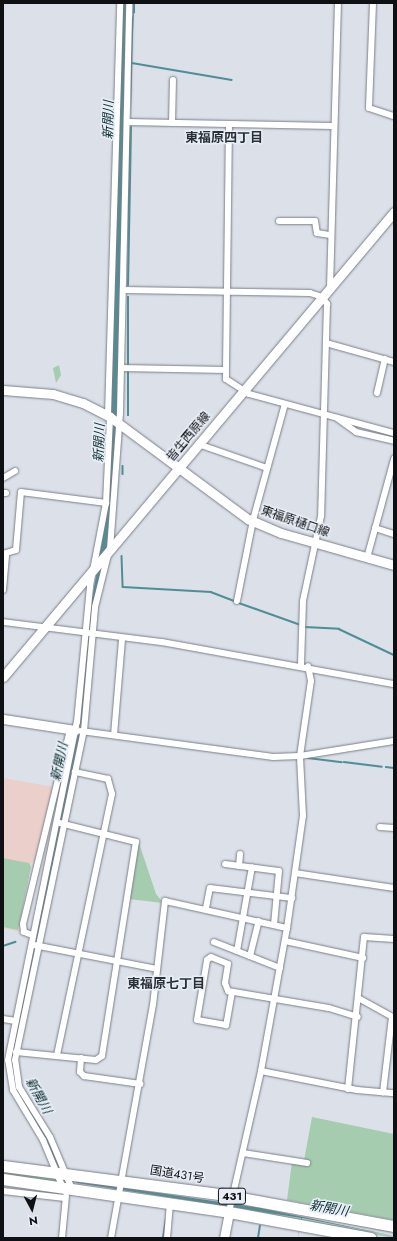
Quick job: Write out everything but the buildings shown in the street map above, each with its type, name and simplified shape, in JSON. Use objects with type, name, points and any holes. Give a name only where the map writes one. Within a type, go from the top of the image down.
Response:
[{"type":"highway","name":"国道431号","points":[[3,1166],[65,1179],[120,1195],[229,1210],[371,1238]]},
{"type":"highway","name":"国道431号","points":[[3,1179],[123,1180],[394,1226]]},
{"type":"main road","name":"皆生西原線","points":[[3,677],[322,297],[390,223],[394,212]]},
{"type":"main road","name":"東福原樋口線","points":[[3,390],[63,396],[112,418],[253,520],[316,543],[394,565]]},
{"type":"main road","points":[[3,719],[77,730]]},
{"type":"main road","points":[[224,1238],[229,1210]]},
{"type":"street","points":[[9,1067],[16,1052],[34,945],[32,935],[60,823],[75,772],[77,730],[89,635],[108,552],[120,3]]},
{"type":"street","points":[[62,1238],[65,1179],[35,1118],[13,1090],[9,1067],[16,1021],[60,823],[77,730],[89,635],[95,569],[106,503],[112,418],[121,368],[129,3]]},
{"type":"street","points":[[330,288],[329,234],[332,126],[338,3]]},
{"type":"street","points":[[373,3],[370,108],[394,116]]},
{"type":"street","points":[[172,123],[173,80]]},
{"type":"street","points":[[127,122],[332,126]]},
{"type":"street","points":[[229,124],[226,379],[243,392],[394,433]]},
{"type":"street","points":[[279,221],[315,221],[317,233],[329,234]]},
{"type":"street","points":[[123,290],[310,293],[322,297],[327,304],[321,516],[303,601],[301,666]]},
{"type":"street","points":[[326,343],[394,362]]},
{"type":"street","points":[[377,392],[385,359]]},
{"type":"street","points":[[121,368],[226,370]]},
{"type":"street","points":[[237,600],[253,520],[285,404]]},
{"type":"street","points":[[337,418],[356,432],[394,441]]},
{"type":"street","points":[[198,444],[268,468]]},
{"type":"street","points":[[367,558],[394,460]]},
{"type":"street","points":[[3,478],[15,471]]},
{"type":"street","points":[[387,486],[394,488]]},
{"type":"street","points":[[3,590],[6,553],[16,550],[21,492],[106,503]]},
{"type":"street","points":[[375,528],[394,534]]},
{"type":"street","points":[[3,622],[122,640],[158,642],[308,666],[394,684]]},
{"type":"street","points":[[114,735],[122,640]]},
{"type":"street","points":[[229,1210],[261,1071],[292,898],[302,816],[300,756],[311,681],[308,666]]},
{"type":"street","points":[[77,730],[256,756],[300,756],[394,741]]},
{"type":"street","points":[[32,935],[24,932],[23,924],[77,730]]},
{"type":"street","points":[[57,1055],[77,954],[112,794],[109,781],[75,772]]},
{"type":"street","points":[[16,1052],[96,1060],[102,1056],[136,845],[134,839],[60,823]]},
{"type":"street","points":[[380,827],[394,828]]},
{"type":"street","points":[[239,866],[240,854]]},
{"type":"street","points":[[225,864],[278,871],[274,924]]},
{"type":"street","points":[[237,951],[245,918],[252,867]]},
{"type":"street","points":[[295,873],[394,888]]},
{"type":"street","points":[[206,908],[210,888],[292,898]]},
{"type":"street","points":[[111,1238],[140,1084],[165,901],[206,908],[287,928]]},
{"type":"street","points":[[250,956],[259,921]]},
{"type":"street","points":[[348,1089],[360,999],[365,936],[394,939]]},
{"type":"street","points":[[285,941],[363,958]]},
{"type":"street","points":[[214,942],[280,968]]},
{"type":"street","points":[[34,945],[156,969]]},
{"type":"street","points":[[232,992],[226,1025],[198,1020],[209,958],[228,964],[225,987],[232,992],[329,1008],[358,1017]]},
{"type":"street","points":[[360,999],[393,1017],[383,1092]]},
{"type":"street","points":[[3,1019],[16,1021]]},
{"type":"street","points":[[81,1058],[80,1072],[84,1076],[140,1084]]},
{"type":"street","points":[[261,1071],[348,1089],[394,1093]]},
{"type":"street","points":[[35,1118],[65,1179]]},
{"type":"street","points":[[243,1153],[307,1164]]},
{"type":"street","points":[[3,1191],[65,1179]]},
{"type":"street","points":[[167,1238],[170,1203]]},
{"type":"shaded area","points":[[3,778],[54,787],[38,858],[31,863],[19,932],[3,928]]},
{"type":"green space","points":[[59,365],[61,375],[56,383],[53,368]]},
{"type":"green space","points":[[139,843],[156,894],[163,903],[129,899]]},
{"type":"green space","points":[[3,858],[29,863],[31,867],[18,930],[3,927]]},
{"type":"green space","points":[[312,1117],[394,1134],[394,1220],[287,1200],[292,1162],[303,1166]]},
{"type":"green space","points":[[3,1169],[55,1177],[57,1181],[3,1176]]},
{"type":"green space","points":[[244,1201],[365,1224],[394,1233],[243,1204]]},
{"type":"green space","points":[[243,1208],[394,1236],[394,1238],[292,1220]]},
{"type":"water","points":[[122,3],[126,3],[121,244],[116,445],[109,537],[96,593],[79,739],[13,1061],[14,1078],[58,1160],[78,1181],[261,1208],[394,1236],[302,1218],[298,1238],[301,1218],[77,1183],[55,1162],[17,1093],[10,1061],[79,727],[92,599],[107,512]]},
{"type":"water","points":[[134,11],[133,35],[131,119],[131,22]]},
{"type":"water","points":[[132,126],[129,286],[127,286],[129,127]]},
{"type":"water","points":[[127,296],[129,296],[129,416],[127,416]]},
{"type":"waterway","points":[[134,3],[134,13]]},
{"type":"waterway","points":[[132,63],[232,80]]},
{"type":"waterway","points":[[123,466],[123,474]]},
{"type":"waterway","points":[[122,556],[123,587],[211,592],[235,601]]},
{"type":"waterway","points":[[239,603],[301,625]]},
{"type":"waterway","points":[[305,627],[339,629],[394,655]]},
{"type":"waterway","points":[[308,758],[342,762]]},
{"type":"waterway","points":[[344,762],[382,767]]},
{"type":"waterway","points":[[386,767],[394,768]]},
{"type":"waterway","points":[[3,946],[15,942]]},
{"type":"waterway","points":[[163,1238],[166,1220]]},
{"type":"waterway","points":[[258,1238],[260,1226]]},
{"type":"district","name":"東福原四丁目","points":[[224,138]]},
{"type":"district","name":"東福原七丁目","points":[[166,984]]},
{"type":"water label","name":"新開川","points":[[109,120]]},
{"type":"water label","name":"新開川","points":[[100,443]]},
{"type":"water label","name":"新開川","points":[[60,762]]},
{"type":"water label","name":"新開川","points":[[38,1096]]},
{"type":"water label","name":"新開川","points":[[329,1209]]}]
